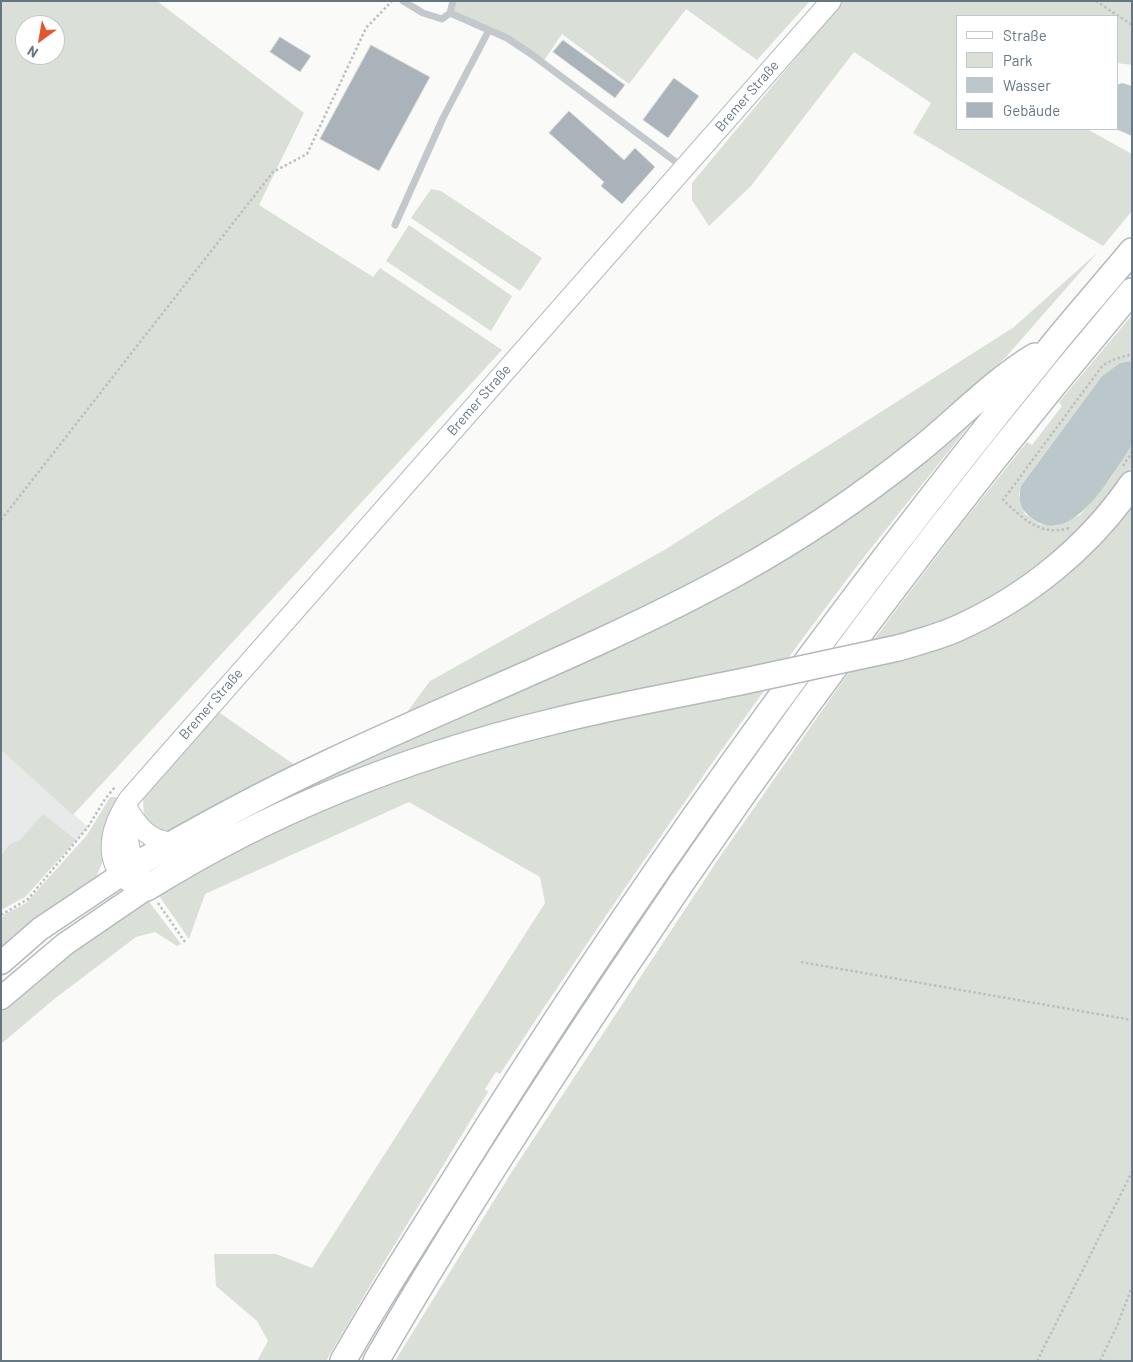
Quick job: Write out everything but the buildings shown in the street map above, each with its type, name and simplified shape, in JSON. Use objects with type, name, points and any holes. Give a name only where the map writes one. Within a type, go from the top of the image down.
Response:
[{"type":"highway","points":[[343,1361],[505,1100],[681,835],[806,664],[952,471],[1050,348],[1132,251]]},
{"type":"highway","points":[[376,1361],[450,1236],[566,1055],[697,859],[796,720],[947,520],[1012,435],[1132,290]]},
{"type":"highway","points":[[127,870],[219,817],[328,763],[586,648],[739,572],[807,531],[873,486],[929,442],[1011,370],[1050,348]]},
{"type":"highway","points":[[147,888],[187,864],[276,818],[344,789],[426,758],[550,722],[898,648],[956,629],[1021,594],[1076,549],[1118,504],[1127,475]]},
{"type":"main road","name":"Bremer Straße","points":[[128,805],[158,764],[831,1]]},
{"type":"main road","points":[[128,805],[141,830],[163,842],[173,843]]},
{"type":"main road","points":[[1,998],[65,944],[147,888],[127,870],[128,841],[126,823],[128,805]]},
{"type":"main road","points":[[1,963],[40,929],[127,870]]},
{"type":"lane","points":[[402,1],[423,13],[442,18],[450,13],[453,1]]},
{"type":"lane","points":[[450,13],[507,38],[684,168]]},
{"type":"lane","points":[[395,225],[443,118],[489,30]]},
{"type":"path","points":[[1,520],[273,172],[307,154],[366,28],[392,1]]},
{"type":"path","points":[[1096,1],[1117,15]]},
{"type":"path","points":[[1118,16],[1132,25]]},
{"type":"path","points":[[1075,523],[1069,528],[1060,531],[1048,531],[1027,522],[1003,500],[1103,365],[1115,358],[1132,354]]},
{"type":"path","points":[[1127,475],[1132,452]]},
{"type":"path","points":[[1,915],[28,899],[88,828],[105,798]]},
{"type":"path","points":[[147,888],[185,942]]},
{"type":"path","points":[[801,962],[1132,1020]]},
{"type":"path","points":[[1037,1361],[1132,1172]]},
{"type":"path","points":[[1100,1361],[1117,1326],[1132,1287]]},
{"type":"shaded area","points":[[1,750],[88,827],[25,897],[1,910]]},
{"type":"green space","points":[[1,1],[157,1],[304,113],[259,205],[373,277],[380,268],[502,350],[73,815],[1,750]]},
{"type":"green space","points":[[451,1],[810,1],[757,60],[686,9],[629,84],[562,34],[543,62],[507,38],[450,13]]},
{"type":"green space","points":[[843,1],[1132,1],[1132,65],[1118,63],[1118,15],[956,15],[956,130],[1089,130],[1132,154],[1132,211],[1103,246],[913,133],[931,103],[854,52],[751,186],[709,226],[692,200],[692,183]]},
{"type":"green space","points":[[431,189],[441,191],[542,258],[520,291],[411,218]]},
{"type":"green space","points":[[409,225],[512,296],[491,331],[386,261]]},
{"type":"green space","points":[[1098,252],[1005,358],[935,421],[853,487],[697,585],[399,723],[430,681],[666,549],[1014,327]]},
{"type":"green space","points":[[1132,315],[1132,361],[1120,363],[1102,376],[1021,486],[1019,495],[1025,514],[1040,524],[1056,526],[1080,515],[1111,478],[1132,443],[1132,466],[1115,493],[1050,560],[893,662],[966,636],[1132,501],[1132,1361],[395,1361],[511,1173],[717,861],[842,682],[952,536],[1027,442],[1032,445],[1062,406],[1059,402]]},
{"type":"green space","points":[[969,418],[972,422],[851,574],[715,759],[500,1074],[496,1072],[485,1089],[488,1092],[326,1361],[257,1361],[268,1341],[257,1321],[216,1286],[214,1254],[276,1254],[312,1268],[545,903],[540,877],[409,802],[205,894],[189,939],[157,893],[238,849],[379,785],[560,729],[748,690],[764,664],[568,709],[152,872],[148,870],[248,810],[565,668]]},
{"type":"green space","points":[[217,711],[299,768],[166,833],[155,831],[144,818],[143,799],[152,783]]},
{"type":"green space","points":[[110,797],[118,797],[107,820],[104,859],[96,877],[83,891],[1,954],[1,919],[5,914],[26,903],[87,835]]},
{"type":"green space","points":[[43,814],[76,840],[25,897],[1,910],[1,855],[10,844],[20,840]]},
{"type":"green space","points":[[147,899],[181,944],[177,946],[155,932],[136,937],[53,1000],[1,1044],[1,1011],[43,972]]},
{"type":"water","points":[[1122,83],[1132,86],[1132,136],[1118,130],[1118,85]]},
{"type":"water","points":[[1132,361],[1132,443],[1130,448],[1102,490],[1076,516],[1062,524],[1048,525],[1033,519],[1025,512],[1021,504],[1021,486],[1102,376],[1120,363]]}]
